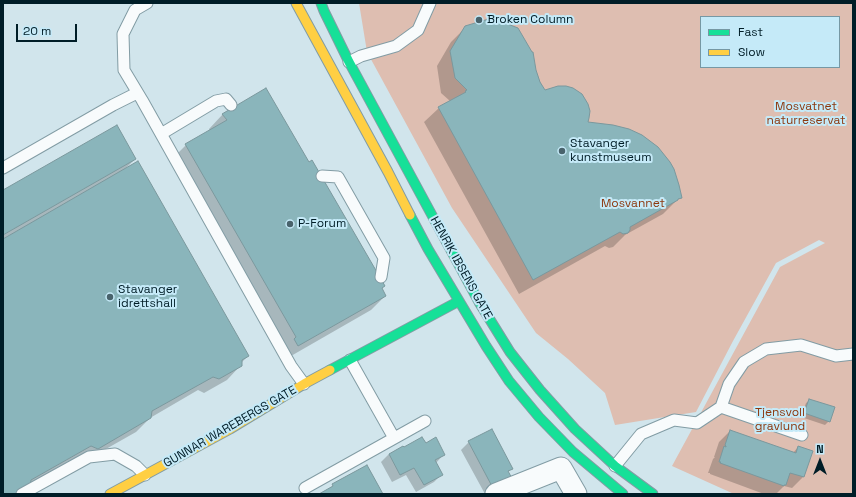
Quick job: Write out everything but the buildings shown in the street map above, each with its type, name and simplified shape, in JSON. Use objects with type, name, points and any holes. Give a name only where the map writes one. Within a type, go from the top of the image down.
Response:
[{"type":"main road","name":"HENRIK IBSENS GATE","points":[[296,3],[428,249],[486,346],[509,381],[539,418],[573,452],[623,494]]},
{"type":"main road","name":"HENRIK IBSENS GATE","points":[[321,3],[349,62],[479,302],[510,352],[545,396],[575,429],[615,466],[653,494]]},
{"type":"main road","name":"GUNNAR WAREBERGS GATE","points":[[110,494],[230,429],[304,384],[459,301]]},
{"type":"street","points":[[496,494],[561,468],[576,494]]},
{"type":"lane","points":[[147,3],[135,10],[123,34],[124,70],[291,366],[304,384]]},
{"type":"lane","points":[[349,62],[361,56],[396,46],[402,42],[418,30],[430,3]]},
{"type":"lane","points":[[3,168],[113,105],[137,93]]},
{"type":"lane","points":[[161,134],[216,101],[226,99],[231,105]]},
{"type":"lane","points":[[322,176],[338,177],[384,258],[380,277]]},
{"type":"lane","points":[[615,466],[641,434],[674,420],[697,423],[721,407],[729,384],[744,362],[766,349],[801,345],[836,356],[853,354]]},
{"type":"lane","points":[[350,360],[394,438]]},
{"type":"lane","points":[[721,407],[802,435]]},
{"type":"lane","points":[[305,488],[425,421]]},
{"type":"lane","points":[[22,494],[89,457],[115,454],[136,466],[145,475]]},
{"type":"green space","name":"Mosvannet","points":[[359,3],[853,3],[853,494],[734,494],[672,466],[780,267],[825,243],[819,240],[776,263],[696,412],[615,425],[605,393],[568,359],[536,333],[452,208],[367,52]]},
{"type":"traffic: fast","points":[[321,3],[349,62],[479,302],[510,352],[540,390],[575,429],[615,466],[653,494]]},
{"type":"traffic: fast","points":[[410,215],[428,249],[486,346],[509,381],[539,417],[573,452],[623,494]]},
{"type":"traffic: fast","points":[[330,370],[459,301]]},
{"type":"traffic: slow","points":[[296,3],[410,215]]},
{"type":"traffic: slow","points":[[110,494],[230,429],[330,370]]},
{"type":"place","name":"Broken Column","points":[[479,20]]},
{"type":"place","name":"Stavanger kunstmuseum","points":[[562,151]]},
{"type":"place","name":"P-Forum","points":[[290,224]]},
{"type":"place","name":"Stavanger idrettshall","points":[[110,297]]},
{"type":"park label","name":"Mosvatnet naturreservat","points":[[806,114]]},
{"type":"park label","name":"Tjensvoll gravlund","points":[[780,420]]}]
